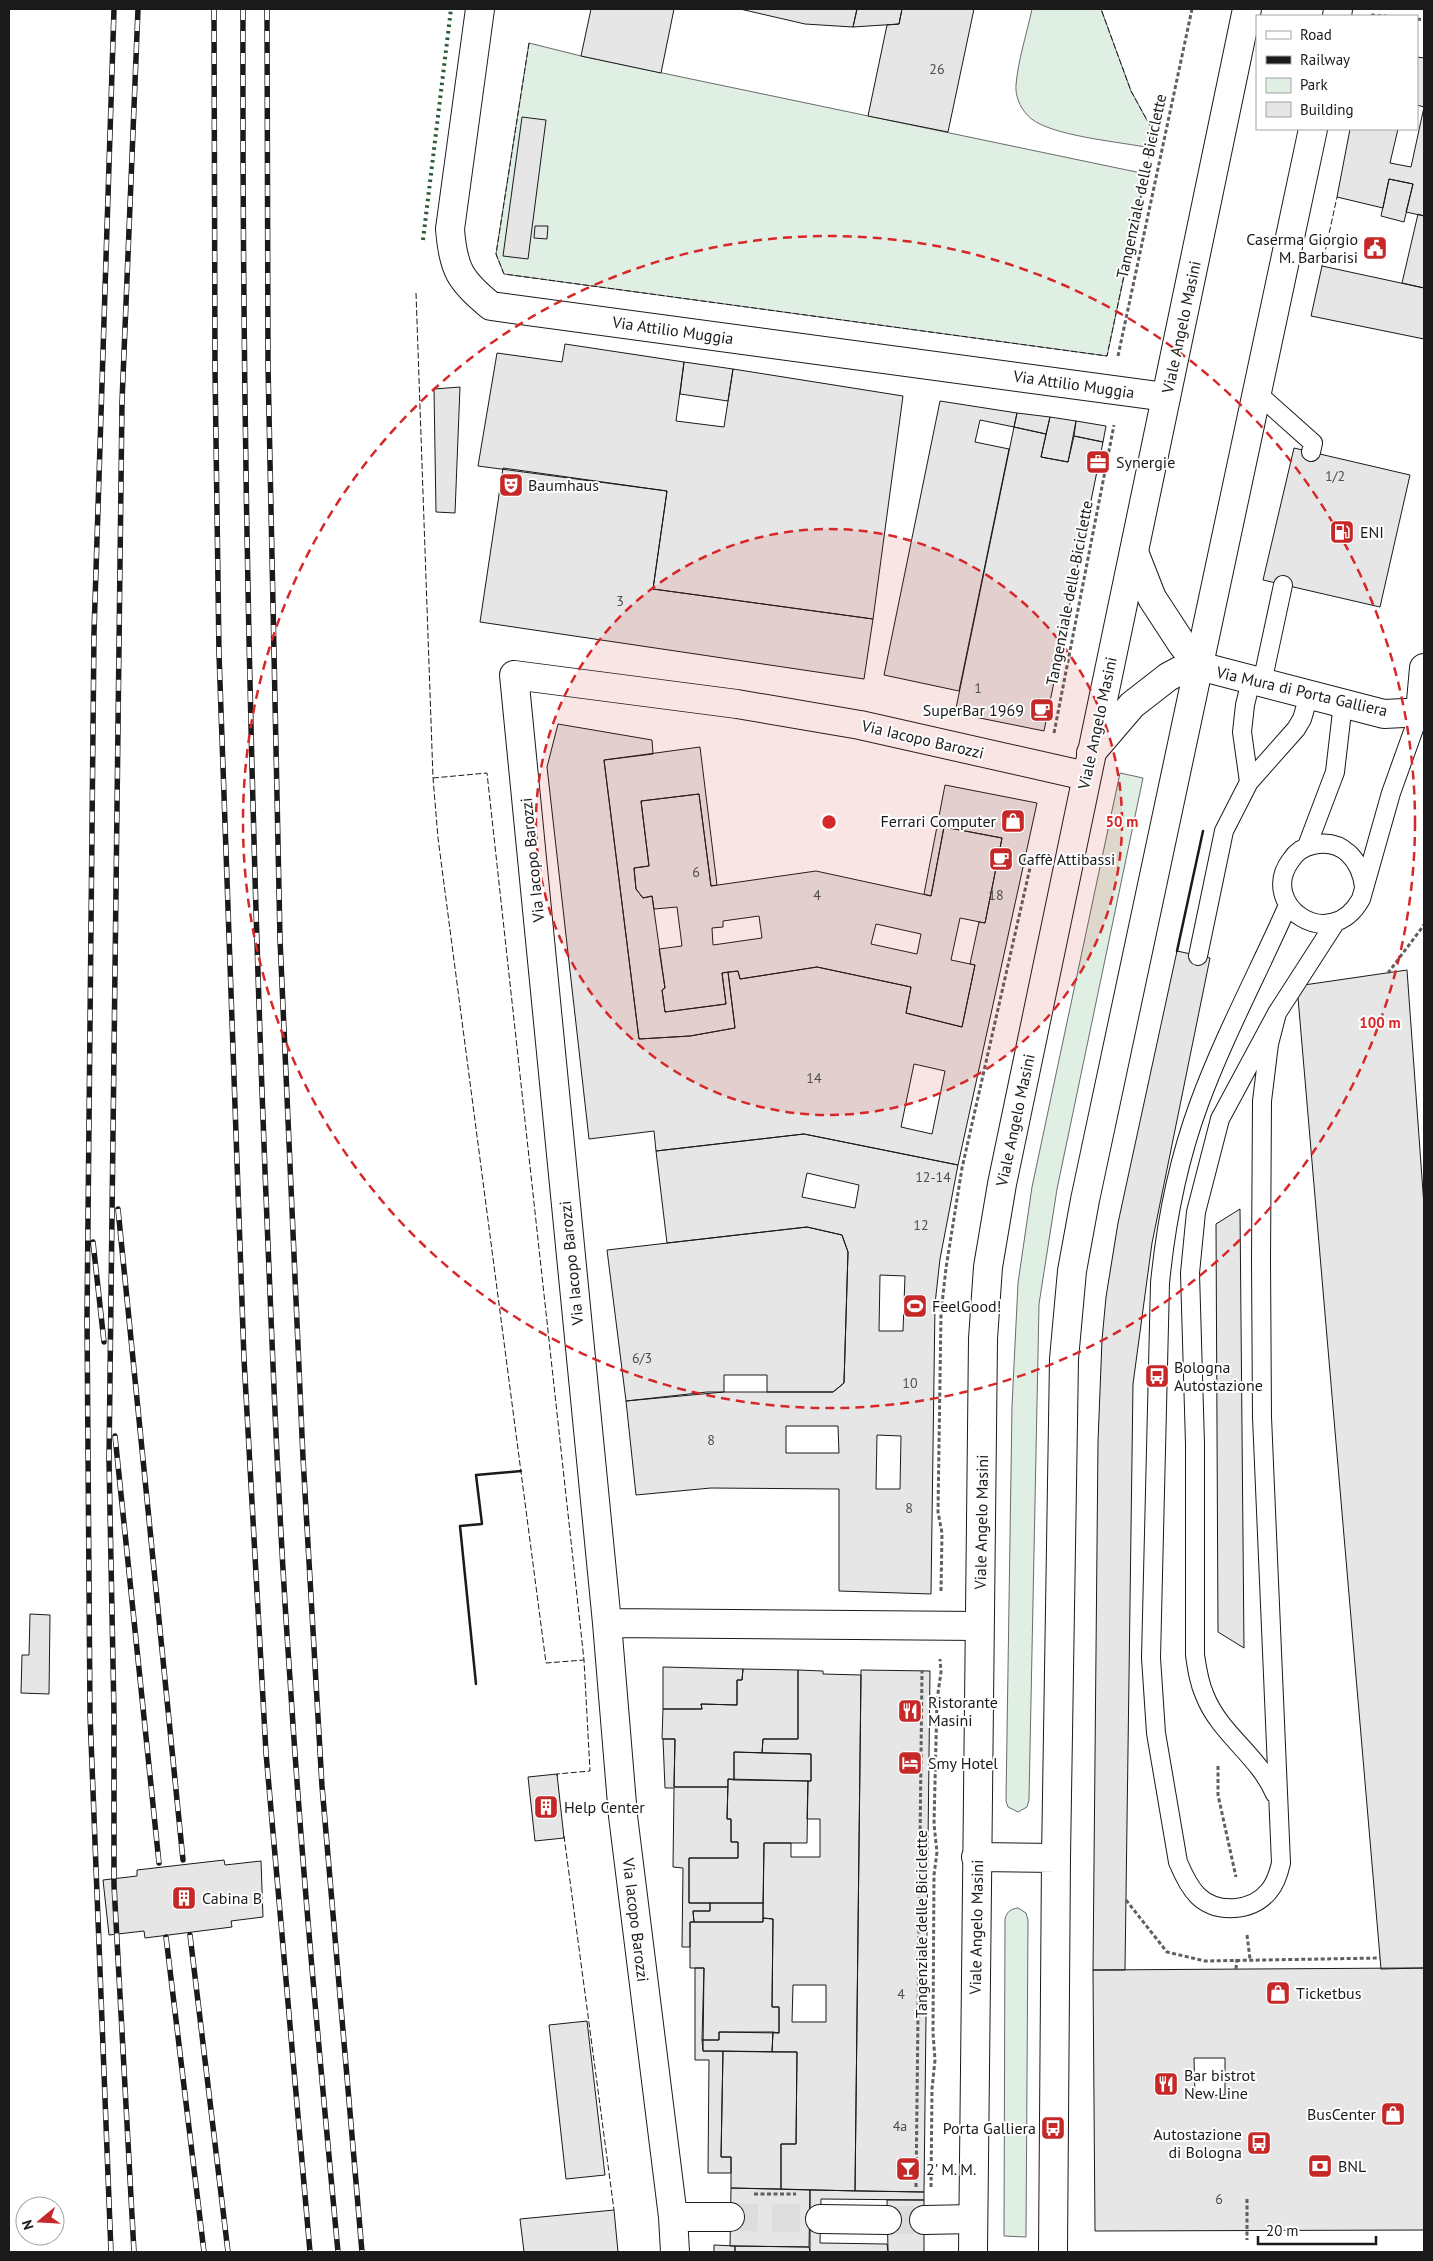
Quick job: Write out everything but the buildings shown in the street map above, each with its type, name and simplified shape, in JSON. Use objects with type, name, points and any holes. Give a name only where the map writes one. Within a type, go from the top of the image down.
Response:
[{"type":"main road","name":"Via Attilio Muggia","points":[[480,9],[450,229],[451,252],[458,272],[473,291],[491,306],[1166,397]]},
{"type":"main road","name":"Viale Angelo Masini","points":[[973,2252],[983,1339],[988,1267],[1000,1193],[1247,9]]},
{"type":"main road","points":[[1053,2252],[1056,1858],[1064,1379],[1069,1297],[1085,1200],[1313,130]]},
{"type":"main road","name":"Via Mura di Porta Galliera","points":[[1134,552],[1152,598],[1199,666]]},
{"type":"main road","name":"Via Mura di Porta Galliera","points":[[1089,764],[1132,705],[1168,677],[1180,671],[1199,666],[1384,714],[1422,712]]},
{"type":"main road","points":[[1422,712],[1424,668]]},
{"type":"main road","name":"Via Iacopo Barozzi","points":[[675,2252],[673,2216],[623,1816],[607,1623],[514,675],[737,704],[1089,764]]},
{"type":"main road","points":[[607,1623],[979,1626]]},
{"type":"main road","points":[[976,1857],[1056,1858]]},
{"type":"main road","points":[[673,2216],[730,2217]]},
{"type":"main road","points":[[820,2219],[887,2220]]},
{"type":"main road","points":[[924,2220],[973,2219]]},
{"type":"lane","points":[[1257,393],[1313,443],[1312,452]]},
{"type":"lane","points":[[1249,782],[1242,732],[1245,705],[1257,681],[1283,585]]},
{"type":"lane","points":[[1198,956],[1224,831],[1249,782],[1296,729],[1302,719],[1309,694]]},
{"type":"lane","points":[[1307,846],[1336,772],[1342,703]]},
{"type":"lane","points":[[1364,887],[1362,873],[1356,860],[1347,851],[1334,845],[1320,843],[1307,846],[1295,854],[1287,865],[1283,879],[1288,905],[1297,916],[1309,922],[1322,925],[1335,923],[1355,909],[1361,899],[1391,793],[1422,712]]},
{"type":"lane","points":[[1277,1013],[1268,1044],[1264,1072],[1260,1139],[1262,1417],[1281,1863],[1279,1873],[1269,1892],[1254,1903],[1243,1907],[1221,1908],[1198,1896],[1182,1874],[1174,1848],[1156,1733],[1151,1658],[1158,1310],[1163,1254],[1188,1137],[1211,1077],[1288,905]]},
{"type":"lane","points":[[1278,1801],[1267,1777],[1217,1718],[1205,1697],[1198,1678],[1195,1655],[1195,1444],[1190,1273],[1191,1248],[1201,1193],[1220,1118],[1277,1013],[1335,923]]},
{"type":"path","name":"Tangenziale delle Biciclette","points":[[1118,358],[1192,9]]},
{"type":"path","name":"Tangenziale delle Biciclette","points":[[1052,739],[1113,434],[1113,418]]},
{"type":"path","points":[[1388,973],[1424,925]]},
{"type":"path","name":"Tangenziale delle Biciclette","points":[[931,2190],[932,2089],[935,2060],[933,2033],[934,1875],[937,1852],[934,1824],[937,1690],[941,1672],[939,1654]]},
{"type":"path","points":[[916,2192],[922,1670]]},
{"type":"path","points":[[1217,1718],[1218,1795],[1243,1907],[1250,1959]]},
{"type":"path","points":[[1126,1900],[1167,1952],[1205,1961],[1380,1958]]},
{"type":"path","points":[[1236,1970],[1237,1959]]},
{"type":"path","points":[[1247,2198],[1247,2240]]},
{"type":"green space","points":[[1032,9],[1101,9],[1131,91],[1154,133],[1151,148],[1062,132],[1038,123],[1025,112],[1017,96],[1016,85]]},
{"type":"green space","points":[[529,43],[581,56],[1146,174],[1107,356],[504,274],[496,254]]},
{"type":"green space","points":[[1120,773],[1143,778],[1057,1189],[1039,1304],[1029,1800],[1027,1807],[1018,1812],[1008,1807],[1006,1801],[1012,1406],[1018,1283],[1032,1187]]},
{"type":"green space","points":[[1018,1908],[1026,1913],[1028,1920],[1026,2237],[1004,2236],[1005,1919],[1009,1911]]},
{"type":"tunnel","points":[[730,2217],[820,2219]]},
{"type":"tunnel","points":[[887,2220],[924,2220]]},
{"type":"railway","points":[[111,2252],[90,1714],[87,1318],[94,633],[114,9]]},
{"type":"railway","points":[[134,2252],[114,1885],[114,1714],[109,1460],[122,402],[138,9]]},
{"type":"railway","points":[[214,9],[215,367],[219,654],[244,1359],[266,1753],[310,2252]]},
{"type":"railway","points":[[243,9],[244,299],[251,735],[273,1361],[282,1552],[300,1822],[338,2252]]},
{"type":"railway","points":[[267,9],[268,366],[280,939],[303,1458],[322,1786],[362,2252]]},
{"type":"railway","points":[[118,1209],[183,1860]]},
{"type":"railway","points":[[93,1242],[104,1342]]},
{"type":"railway","points":[[115,1436],[159,1863]]},
{"type":"railway","points":[[190,1935],[228,2252]]},
{"type":"railway","points":[[166,1937],[204,2252]]},
{"type":"hedge","points":[[423,240],[451,9]]},
{"type":"fence","points":[[529,43],[496,254],[504,274],[1107,356],[1154,133],[1131,91],[1101,9]]},
{"type":"fence","points":[[1322,266],[1337,197]]},
{"type":"fence","points":[[416,293],[433,778],[438,838],[546,1663],[584,1660]]},
{"type":"fence","points":[[433,778],[487,773],[584,1660],[590,1771],[557,1774],[557,1776]]},
{"type":"fence","points":[[564,1836],[614,2210]]},
{"type":"wall","points":[[1177,951],[1203,831]]},
{"type":"wall","points":[[476,1684],[460,1526],[482,1524],[476,1475],[521,1471]]},
{"type":"place","name":"Caserma Giorgio M. Barbarisi","points":[[1375,248]]},
{"type":"place","name":"Synergie","points":[[1098,462]]},
{"type":"place","name":"Baumhaus","points":[[511,485]]},
{"type":"place","name":"ENI","points":[[1342,532]]},
{"type":"place","name":"SuperBar 1969","points":[[1042,710]]},
{"type":"place","name":"Ferrari Computer","points":[[1013,821]]},
{"type":"place","name":"Caffè Attibassi","points":[[1001,859]]},
{"type":"place","name":"FeelGood!","points":[[915,1306]]},
{"type":"place","name":"Bologna Autostazione","points":[[1157,1376]]},
{"type":"place","name":"Ristorante Masini","points":[[910,1711]]},
{"type":"place","name":"Smy Hotel","points":[[910,1763]]},
{"type":"place","name":"Help Center","points":[[546,1807]]},
{"type":"place","name":"Cabina B","points":[[184,1898]]},
{"type":"place","name":"Ticketbus","points":[[1278,1993]]},
{"type":"place","name":"Bar bistrot New Line","points":[[1166,2084]]},
{"type":"place","name":"BusCenter","points":[[1393,2114]]},
{"type":"place","name":"Porta Galliera","points":[[1053,2128]]},
{"type":"place","name":"Autostazione di Bologna","points":[[1259,2143]]},
{"type":"place","name":"BNL","points":[[1320,2166]]},
{"type":"place","name":"2' M. M.","points":[[908,2169]]}]
